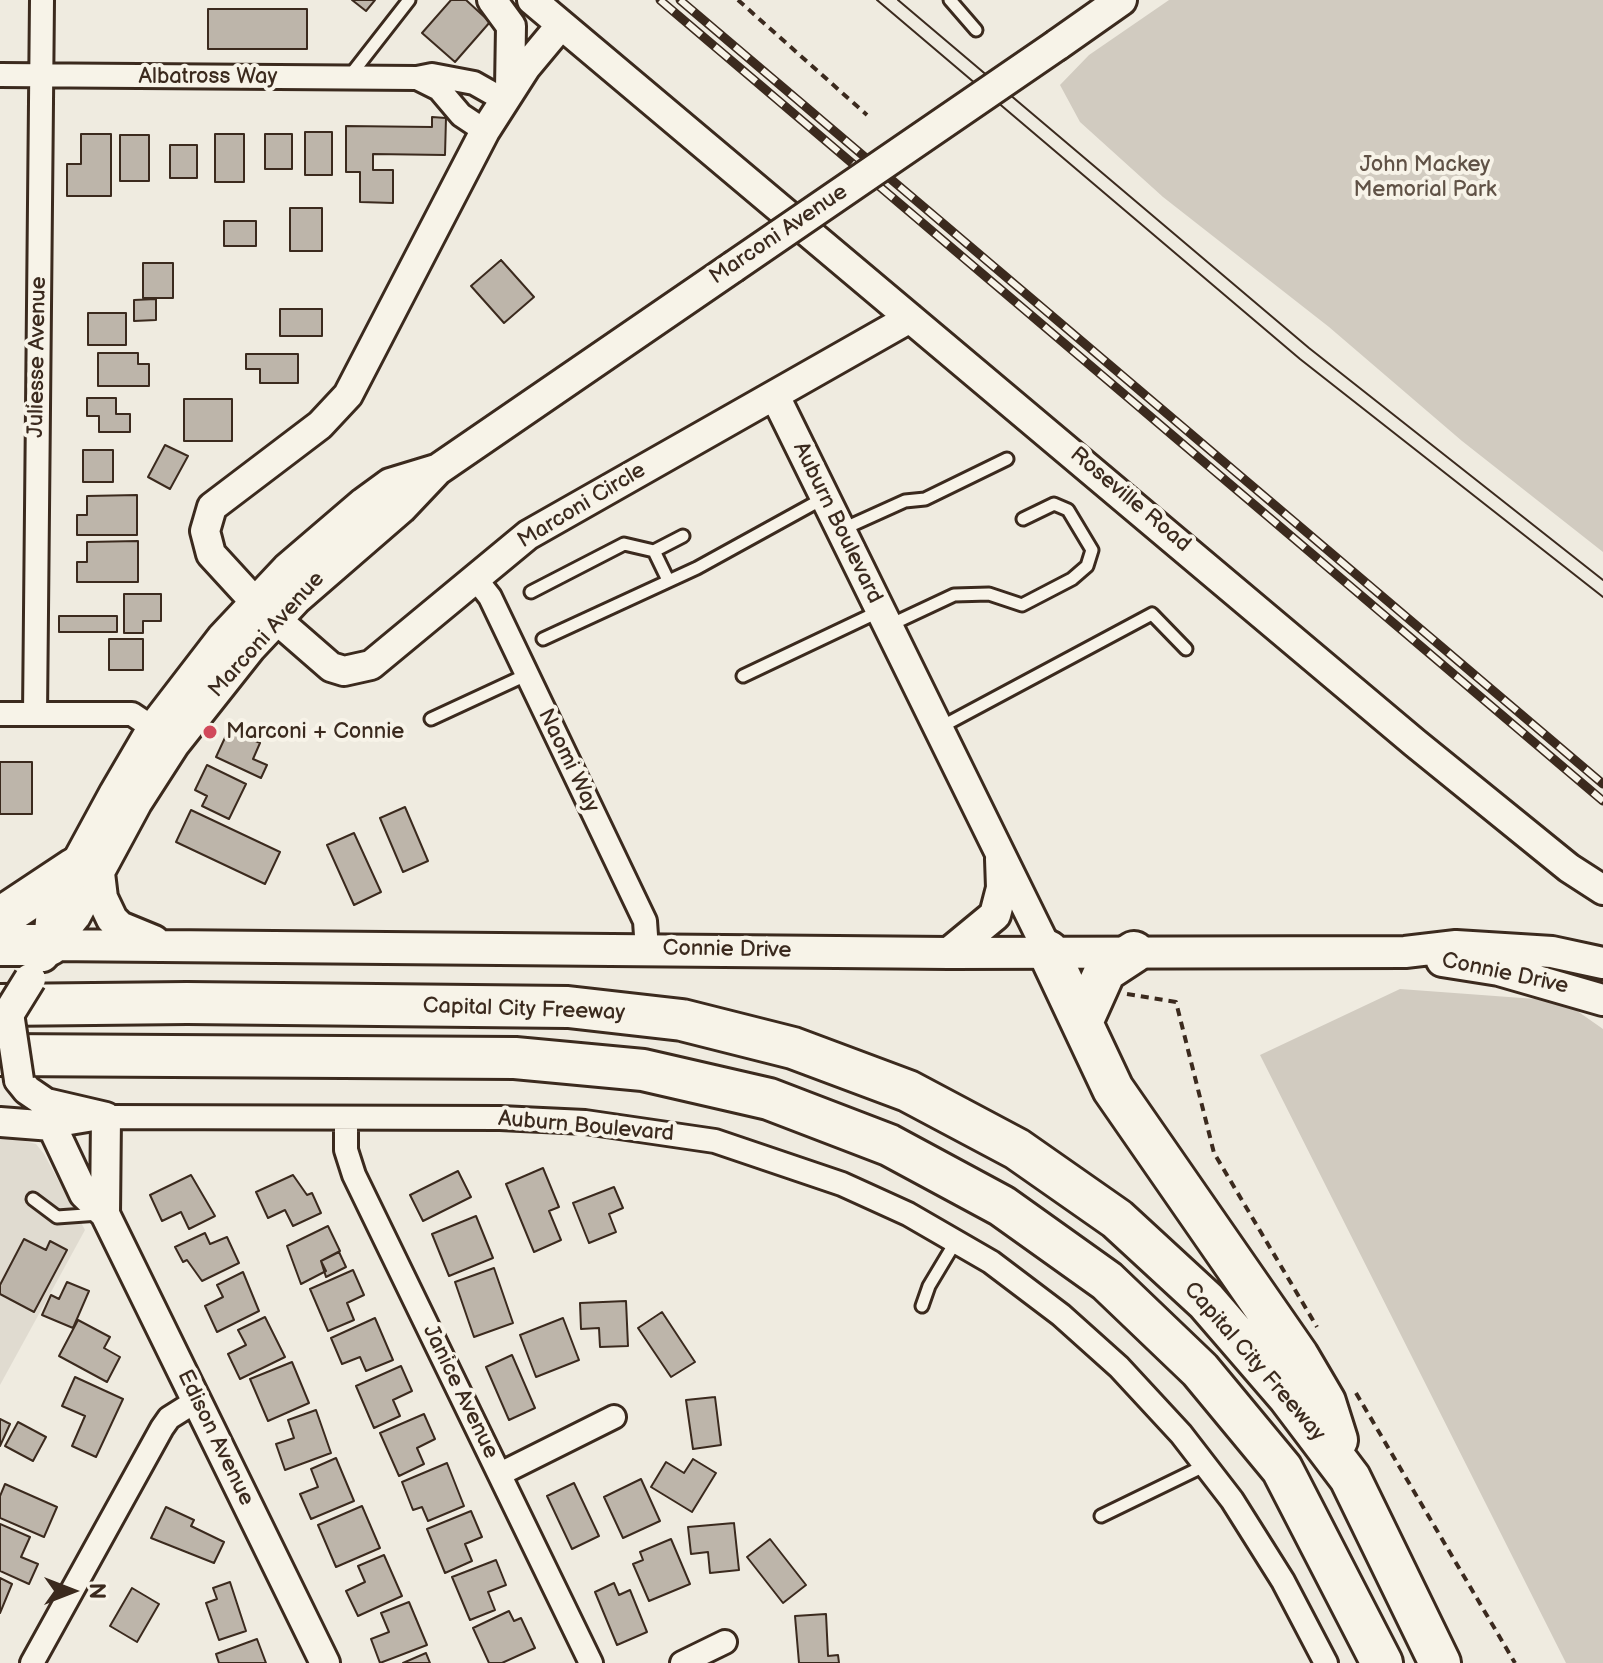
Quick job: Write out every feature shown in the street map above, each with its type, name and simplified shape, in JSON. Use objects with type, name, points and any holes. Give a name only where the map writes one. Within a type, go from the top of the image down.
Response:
[{"type":"highway","points":[[0,918],[86,871]]},
{"type":"highway","points":[[0,945],[39,962]]},
{"type":"highway","points":[[1048,951],[1090,1005],[1113,1089],[1298,1356],[1325,1402],[1350,1478]]},
{"type":"highway","points":[[1090,1005],[1105,971],[1134,952]]},
{"type":"highway","name":"Capital City Freeway","points":[[3,1016],[187,1003],[568,1007],[682,1020],[793,1048],[908,1091],[1017,1149],[1117,1219],[1206,1301],[1288,1396],[1350,1478],[1440,1663]]},
{"type":"highway","name":"Capital City Freeway","points":[[10,1067],[515,1058],[643,1070],[769,1099],[889,1145],[1002,1206],[1084,1264],[1107,1281],[1200,1370],[1282,1469],[1382,1663]]},
{"type":"main road","name":"Marconi Avenue","points":[[3,1016],[39,962],[52,909],[86,871],[136,803],[306,551],[381,490],[390,484],[437,470],[1121,0]]},
{"type":"main road","name":"Marconi Avenue","points":[[86,871],[153,728],[207,656],[266,611]]},
{"type":"main road","points":[[949,953],[995,915],[1002,888],[1001,859]]},
{"type":"main road","points":[[86,871],[112,919],[132,933],[167,945]]},
{"type":"main road","name":"Connie Drive","points":[[39,962],[167,945],[949,953],[1405,952],[1456,946],[1552,952],[1603,963]]},
{"type":"main road","name":"Connie Drive","points":[[1405,952],[1534,978],[1603,1000]]},
{"type":"street","name":"Juliesse Avenue","points":[[35,714],[42,0]]},
{"type":"street","points":[[492,0],[511,26],[512,62],[507,77],[507,95]]},
{"type":"street","points":[[532,0],[561,25]]},
{"type":"street","name":"Marconi Avenue","points":[[266,611],[211,554],[205,531],[212,507],[320,425],[348,395],[485,131],[507,95],[561,25]]},
{"type":"street","name":"Roseville Road","points":[[561,25],[1569,868],[1603,890]]},
{"type":"street","name":"Albatross Way","points":[[0,75],[417,78],[432,75],[474,83],[507,95]]},
{"type":"street","points":[[417,78],[439,89],[461,115],[485,131]]},
{"type":"street","name":"Marconi Circle","points":[[266,611],[331,667],[358,669],[383,657],[475,578],[553,519],[910,318]]},
{"type":"street","name":"Auburn Boulevard","points":[[775,396],[1048,951]]},
{"type":"street","name":"Naomi Way","points":[[475,578],[490,597],[645,921],[647,950]]},
{"type":"street","points":[[0,714],[132,714],[153,728]]},
{"type":"street","name":"Roseville Road","points":[[1569,868],[1603,910]]},
{"type":"street","points":[[3,1016],[10,1067]]},
{"type":"street","name":"Auburn Boulevard","points":[[10,1067],[27,1090],[46,1103],[106,1117]]},
{"type":"street","name":"Auburn Boulevard","points":[[0,1122],[52,1126],[106,1117],[541,1119],[671,1132],[758,1154],[827,1178],[908,1214],[956,1241],[1024,1286],[1091,1341],[1151,1400],[1206,1465],[1257,1538],[1326,1663]]},
{"type":"street","name":"Edison Avenue","points":[[105,1214],[106,1117]]},
{"type":"street","name":"Janice Avenue","points":[[346,1118],[346,1150],[354,1175],[591,1663]]},
{"type":"street","name":"Edison Avenue","points":[[52,1126],[84,1194],[105,1214],[325,1663]]},
{"type":"street","points":[[32,1663],[162,1428],[169,1418],[196,1401]]},
{"type":"street","points":[[500,1474],[614,1417]]},
{"type":"street","points":[[682,1663],[725,1642]]},
{"type":"lane","points":[[349,77],[409,0]]},
{"type":"lane","points":[[950,0],[976,30]]},
{"type":"lane","points":[[841,530],[905,501],[925,499],[1007,459]]},
{"type":"lane","points":[[543,639],[771,530],[825,498]]},
{"type":"lane","points":[[743,676],[884,618],[954,595],[982,593],[1022,605],[1072,579],[1087,566],[1092,550],[1068,510],[1054,504],[1023,519]]},
{"type":"lane","points":[[531,592],[624,544],[654,551],[683,536]]},
{"type":"lane","points":[[654,551],[668,580]]},
{"type":"lane","points":[[938,729],[1152,614],[1186,649]]},
{"type":"lane","points":[[431,719],[526,675]]},
{"type":"lane","points":[[33,1199],[57,1217],[105,1214]]},
{"type":"lane","points":[[922,1306],[929,1286],[956,1241]]},
{"type":"lane","points":[[1101,1516],[1206,1465]]},
{"type":"path","points":[[738,0],[867,115]]},
{"type":"path","points":[[1090,1005],[1176,1002],[1214,1153],[1322,1336]]},
{"type":"path","points":[[1355,1391],[1515,1663]]},
{"type":"shaded area","points":[[13,1138],[36,1144],[44,1154],[85,1230],[0,1385],[0,1139]]},
{"type":"green space","name":"John Mackey Memorial Park","points":[[1169,0],[1603,0],[1603,552],[1462,441],[1329,327],[1163,197],[1080,122],[1060,85],[1089,55]]},
{"type":"green space","points":[[1400,989],[1563,1001],[1603,1029],[1603,1663],[1566,1663],[1260,1055]]},
{"type":"building","points":[[352,0],[375,0],[366,11]]},
{"type":"building","points":[[451,0],[466,0],[490,22],[455,62],[422,33]]},
{"type":"building","points":[[208,9],[307,9],[307,49],[208,49]]},
{"type":"building","points":[[432,117],[446,118],[445,155],[373,154],[373,170],[393,170],[393,203],[360,202],[360,172],[346,172],[346,126],[432,127]]},
{"type":"building","points":[[305,132],[332,132],[332,175],[305,175]]},
{"type":"building","points":[[81,134],[111,134],[111,196],[67,196],[67,164],[81,164]]},
{"type":"building","points":[[215,134],[244,134],[244,182],[215,182]]},
{"type":"building","points":[[265,134],[292,134],[292,169],[265,169]]},
{"type":"building","points":[[120,135],[149,135],[149,181],[120,181]]},
{"type":"building","points":[[170,145],[197,145],[197,178],[170,178]]},
{"type":"building","points":[[290,208],[322,208],[322,251],[290,251]]},
{"type":"building","points":[[224,221],[256,221],[256,246],[224,246]]},
{"type":"building","points":[[501,260],[534,297],[504,323],[471,286]]},
{"type":"building","points":[[143,263],[173,263],[173,298],[143,298]]},
{"type":"building","points":[[156,299],[156,320],[134,321],[134,300]]},
{"type":"building","points":[[280,309],[322,309],[322,336],[280,336]]},
{"type":"building","points":[[88,313],[126,313],[126,345],[88,345]]},
{"type":"building","points":[[98,353],[138,353],[138,364],[149,364],[149,386],[98,386]]},
{"type":"building","points":[[246,354],[298,354],[298,383],[260,383],[260,369],[246,369]]},
{"type":"building","points":[[87,398],[116,398],[116,414],[130,414],[130,432],[99,432],[99,416],[87,416]]},
{"type":"building","points":[[184,399],[232,399],[232,441],[184,441]]},
{"type":"building","points":[[165,445],[188,456],[170,489],[148,477]]},
{"type":"building","points":[[83,450],[113,450],[113,482],[83,482]]},
{"type":"building","points":[[137,495],[137,535],[77,535],[77,515],[87,515],[87,496]]},
{"type":"building","points":[[138,541],[138,582],[77,582],[77,562],[87,562],[87,542]]},
{"type":"building","points":[[124,594],[161,594],[161,621],[143,621],[143,633],[124,633]]},
{"type":"building","points":[[59,616],[117,616],[117,632],[59,632]]},
{"type":"building","points":[[109,639],[143,639],[143,670],[109,670]]},
{"type":"building","points":[[229,729],[260,743],[253,759],[267,765],[261,778],[216,757]]},
{"type":"building","points":[[0,762],[32,762],[32,814],[0,814]]},
{"type":"building","points":[[207,765],[246,784],[229,819],[202,806],[207,796],[195,790]]},
{"type":"building","points":[[405,807],[428,861],[403,872],[380,818]]},
{"type":"building","points":[[191,810],[280,852],[265,884],[176,842]]},
{"type":"building","points":[[354,833],[381,892],[354,905],[327,845]]},
{"type":"building","points":[[543,1168],[559,1207],[549,1211],[561,1240],[534,1252],[506,1184]]},
{"type":"building","points":[[458,1171],[471,1197],[423,1221],[410,1195]]},
{"type":"building","points":[[191,1175],[215,1216],[189,1229],[181,1212],[162,1221],[150,1195]]},
{"type":"building","points":[[293,1175],[307,1195],[312,1193],[321,1213],[293,1226],[285,1210],[268,1218],[256,1192]]},
{"type":"building","points":[[614,1187],[623,1208],[609,1214],[616,1232],[589,1243],[573,1203]]},
{"type":"building","points":[[476,1216],[493,1258],[449,1276],[432,1234]]},
{"type":"building","points":[[328,1226],[340,1251],[321,1261],[326,1271],[301,1284],[287,1246]]},
{"type":"building","points":[[205,1233],[210,1244],[227,1237],[239,1263],[202,1281],[187,1260],[183,1262],[175,1247]]},
{"type":"building","points":[[24,1239],[46,1250],[50,1241],[67,1250],[34,1312],[0,1294],[0,1285]]},
{"type":"building","points":[[339,1252],[346,1267],[326,1277],[321,1261]]},
{"type":"building","points":[[494,1268],[513,1323],[474,1337],[455,1282]]},
{"type":"building","points":[[353,1270],[364,1295],[347,1303],[354,1320],[328,1331],[310,1289]]},
{"type":"building","points":[[243,1272],[259,1311],[217,1332],[205,1306],[223,1297],[217,1285]]},
{"type":"building","points":[[67,1282],[89,1291],[73,1328],[42,1315],[51,1295],[59,1299]]},
{"type":"building","points":[[626,1301],[628,1346],[600,1347],[599,1328],[581,1329],[580,1303]]},
{"type":"building","points":[[662,1312],[695,1362],[671,1377],[638,1328]]},
{"type":"building","points":[[265,1317],[285,1357],[240,1379],[228,1354],[246,1345],[238,1330]]},
{"type":"building","points":[[375,1318],[393,1360],[366,1371],[360,1357],[342,1364],[331,1338]]},
{"type":"building","points":[[563,1318],[579,1360],[536,1377],[520,1335]]},
{"type":"building","points":[[78,1320],[110,1337],[104,1348],[120,1357],[107,1382],[59,1356]]},
{"type":"building","points":[[512,1355],[535,1408],[509,1420],[486,1367]]},
{"type":"building","points":[[292,1362],[309,1403],[268,1421],[250,1379]]},
{"type":"building","points":[[401,1366],[412,1391],[393,1400],[400,1416],[374,1428],[356,1386]]},
{"type":"building","points":[[75,1377],[123,1399],[96,1457],[72,1446],[85,1416],[62,1406]]},
{"type":"building","points":[[715,1397],[721,1445],[693,1449],[686,1400]]},
{"type":"building","points":[[316,1410],[331,1453],[285,1470],[276,1444],[294,1438],[288,1420]]},
{"type":"building","points":[[424,1414],[435,1439],[417,1448],[424,1464],[399,1476],[380,1433]]},
{"type":"building","points":[[0,1419],[10,1424],[0,1446]]},
{"type":"building","points":[[18,1422],[46,1437],[33,1461],[5,1446]]},
{"type":"building","points":[[336,1458],[354,1501],[311,1519],[300,1494],[318,1487],[311,1469]]},
{"type":"building","points":[[693,1459],[716,1473],[692,1512],[651,1487],[666,1462],[684,1473]]},
{"type":"building","points":[[447,1463],[464,1506],[428,1521],[422,1507],[413,1510],[402,1482]]},
{"type":"building","points":[[641,1479],[660,1521],[623,1538],[604,1497]]},
{"type":"building","points":[[574,1483],[599,1536],[572,1549],[547,1496]]},
{"type":"building","points":[[5,1484],[57,1507],[44,1537],[0,1518],[0,1496]]},
{"type":"building","points":[[362,1506],[380,1548],[336,1567],[318,1525]]},
{"type":"building","points":[[166,1507],[194,1520],[191,1526],[224,1542],[214,1563],[151,1538]]},
{"type":"building","points":[[471,1511],[482,1537],[465,1544],[472,1561],[445,1573],[427,1529]]},
{"type":"building","points":[[734,1523],[739,1570],[710,1573],[708,1552],[691,1554],[688,1527]]},
{"type":"building","points":[[0,1524],[30,1537],[21,1557],[38,1564],[29,1584],[0,1571]]},
{"type":"building","points":[[671,1539],[690,1584],[649,1601],[633,1564],[643,1560],[640,1552]]},
{"type":"building","points":[[770,1539],[806,1585],[783,1603],[747,1557]]},
{"type":"building","points":[[384,1555],[402,1596],[358,1616],[346,1591],[365,1582],[358,1566]]},
{"type":"building","points":[[496,1560],[506,1585],[488,1592],[495,1610],[470,1620],[452,1577]]},
{"type":"building","points":[[0,1578],[12,1584],[0,1613]]},
{"type":"building","points":[[230,1582],[246,1631],[219,1640],[206,1603],[217,1599],[213,1588]]},
{"type":"building","points":[[614,1583],[619,1595],[630,1590],[647,1632],[617,1645],[595,1592]]},
{"type":"building","points":[[132,1588],[159,1604],[137,1642],[110,1626]]},
{"type":"building","points":[[409,1602],[427,1645],[380,1663],[371,1639],[389,1632],[381,1613]]},
{"type":"building","points":[[509,1611],[514,1621],[521,1618],[535,1648],[502,1663],[489,1663],[473,1628]]},
{"type":"building","points":[[826,1614],[828,1656],[838,1655],[839,1663],[799,1663],[795,1616]]},
{"type":"building","points":[[257,1639],[266,1663],[219,1663],[216,1654]]},
{"type":"building","points":[[426,1653],[430,1663],[403,1663]]},
{"type":"tram line","points":[[877,0],[1300,359],[1603,597]]},
{"type":"tram line","points":[[898,0],[1309,348],[1603,580]]},
{"type":"railway","points":[[660,0],[1603,801]]},
{"type":"railway","points":[[680,0],[1603,784]]},
{"type":"place","name":"Marconi + Connie","points":[[210,732]]}]
